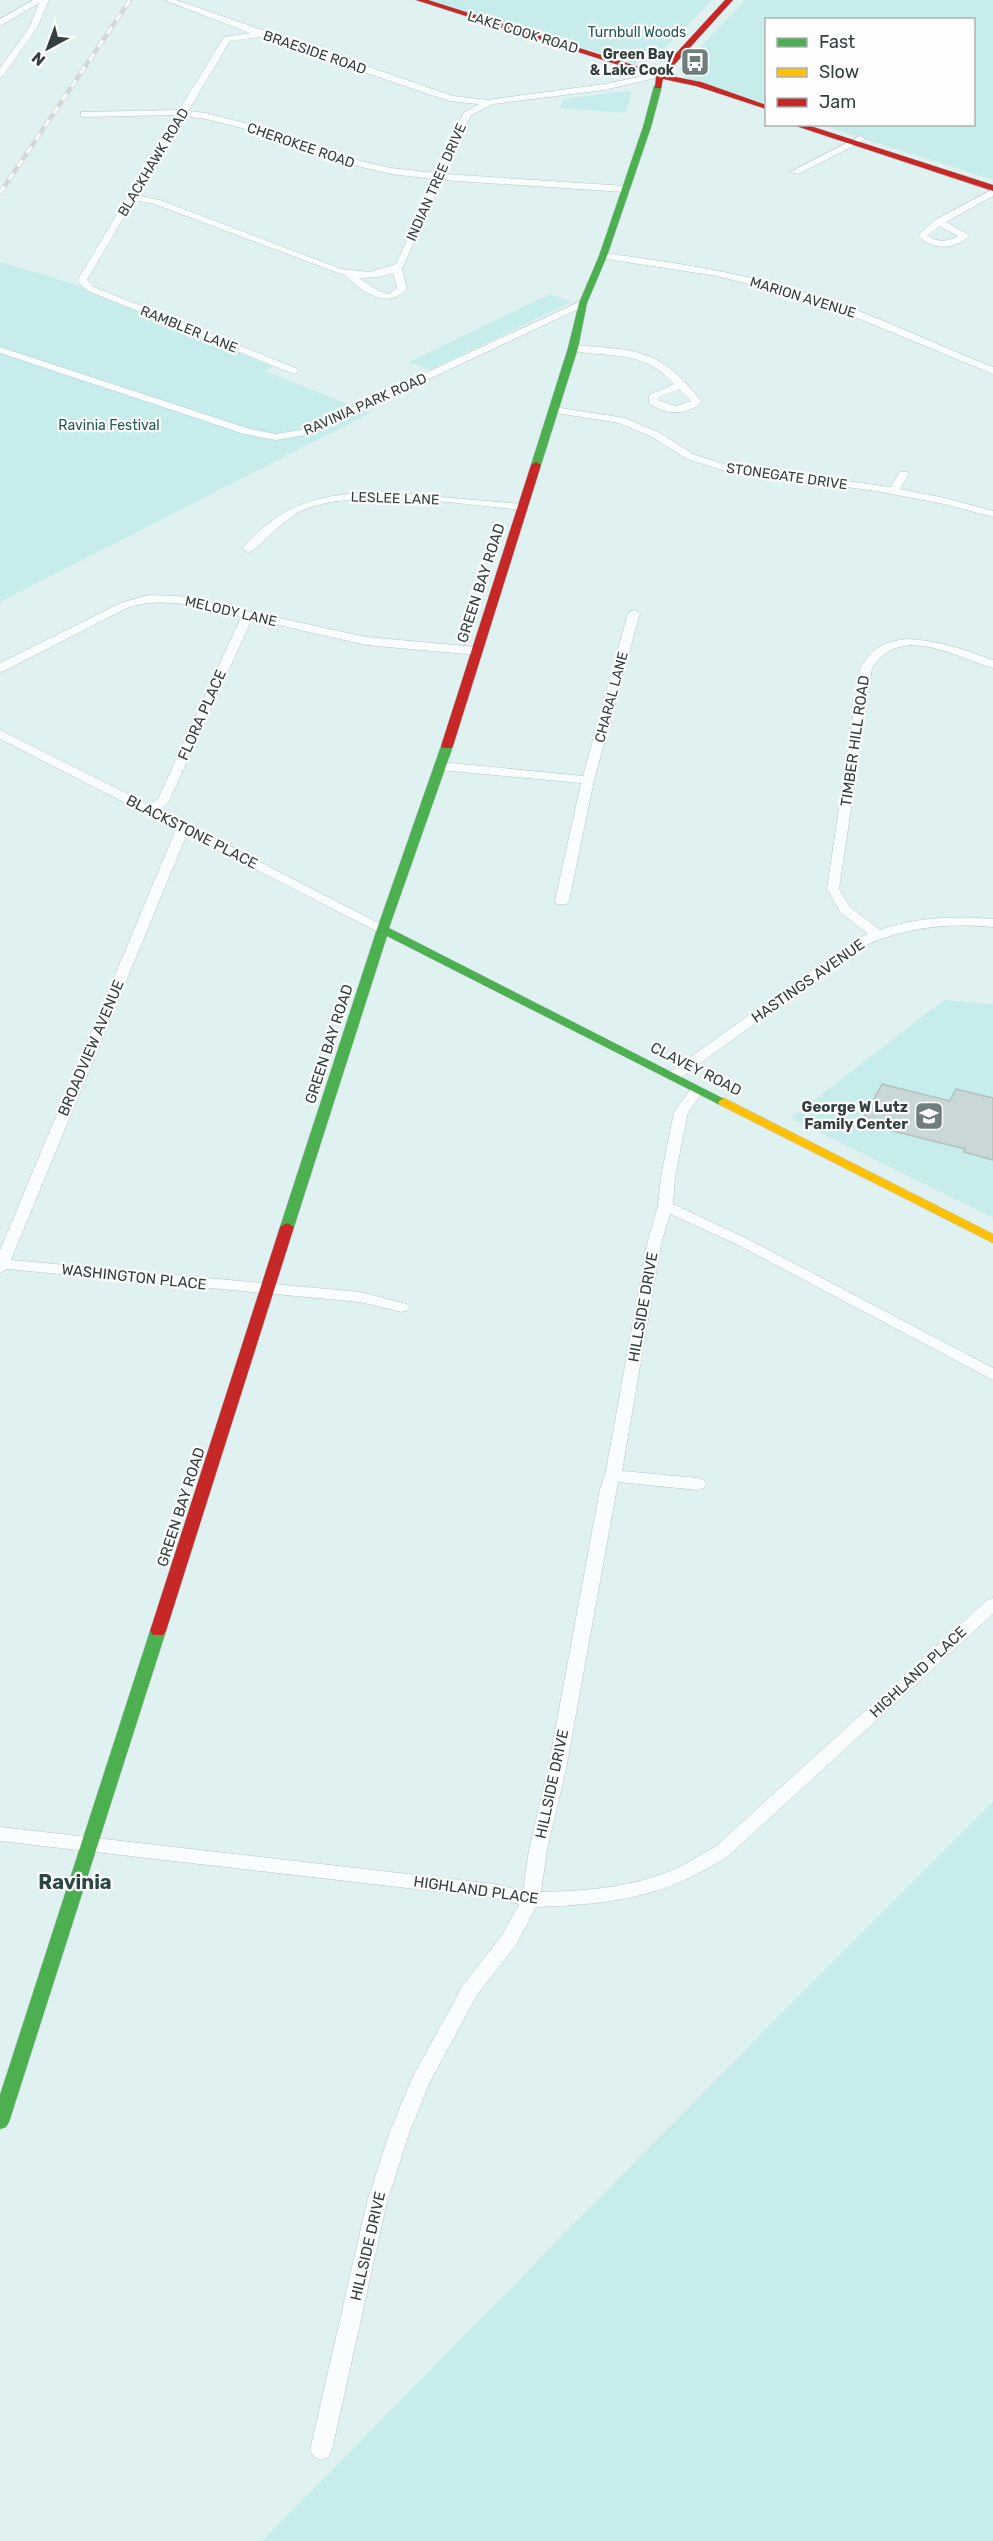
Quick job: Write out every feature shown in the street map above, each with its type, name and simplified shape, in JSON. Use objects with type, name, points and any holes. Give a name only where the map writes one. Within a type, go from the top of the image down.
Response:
[{"type":"main road","name":"LAKE COOK ROAD","points":[[420,0],[660,76],[698,84],[765,107]]},
{"type":"main road","name":"GREEN BAY ROAD","points":[[0,2122],[383,929],[477,651],[573,348],[583,303],[603,256],[647,127],[660,76],[729,0]]},
{"type":"main road","name":"LAKE COOK ROAD","points":[[660,76],[685,90],[765,116]]},
{"type":"main road","points":[[801,126],[993,182]]},
{"type":"main road","points":[[822,126],[856,141],[993,190]]},
{"type":"main road","name":"CLAVEY ROAD","points":[[383,929],[993,1239]]},
{"type":"street","points":[[2,21],[39,0]]},
{"type":"street","points":[[0,74],[33,28],[45,0]]},
{"type":"street","name":"BRAESIDE ROAD","points":[[168,0],[260,34],[452,99],[491,102]]},
{"type":"street","points":[[220,20],[227,31],[227,39],[260,34]]},
{"type":"street","points":[[2,21],[14,23]]},
{"type":"street","points":[[24,26],[33,28]]},
{"type":"street","name":"BLACKHAWK ROAD","points":[[85,285],[84,275],[227,39]]},
{"type":"street","name":"INDIAN TREE DRIVE","points":[[133,197],[156,202],[350,275],[372,294],[387,296],[398,293],[402,288],[398,268],[467,112],[491,102],[604,87],[660,76]]},
{"type":"street","name":"BRAESIDE ROAD","points":[[452,99],[467,112]]},
{"type":"street","name":"CHEROKEE ROAD","points":[[84,114],[183,113],[208,116],[253,128],[308,149],[357,164],[439,177],[625,189]]},
{"type":"street","points":[[795,172],[856,141]]},
{"type":"street","points":[[939,222],[993,190]]},
{"type":"street","name":"MARION AVENUE","points":[[603,256],[711,272],[806,296],[860,315],[993,371]]},
{"type":"street","name":"INDIAN TREE DRIVE","points":[[350,275],[368,275],[398,268]]},
{"type":"street","name":"RAMBLER LANE","points":[[85,285],[294,371]]},
{"type":"street","name":"RAVINIA PARK ROAD","points":[[0,350],[215,424],[276,437],[308,432],[583,303]]},
{"type":"street","points":[[573,348],[621,352],[646,357],[666,368],[680,385]]},
{"type":"street","name":"STONEGATE DRIVE","points":[[554,410],[621,420],[656,435],[691,457],[722,467],[893,491],[993,514]]},
{"type":"street","points":[[893,491],[904,474]]},
{"type":"street","name":"LESLEE LANE","points":[[248,549],[291,512],[338,497],[382,495],[523,507]]},
{"type":"street","name":"MELODY LANE","points":[[0,668],[140,599],[157,597],[178,599],[366,641],[477,651]]},
{"type":"street","name":"CHARAL LANE","points":[[562,900],[588,780],[634,613]]},
{"type":"street","name":"FLORA PLACE","points":[[151,811],[164,801],[249,615]]},
{"type":"street","name":"TIMBER HILL ROAD","points":[[878,934],[844,908],[836,899],[833,889],[866,668],[870,659],[877,652],[893,646],[926,642],[955,649],[993,664]]},
{"type":"street","name":"BLACKSTONE PLACE","points":[[2,738],[383,929]]},
{"type":"street","points":[[440,766],[588,780]]},
{"type":"street","name":"BROADVIEW AVENUE","points":[[1,1265],[183,828]]},
{"type":"street","name":"HASTINGS AVENUE","points":[[673,1076],[859,943],[878,934],[940,921],[993,923]]},
{"type":"street","name":"HILLSIDE DRIVE","points":[[321,2450],[377,2202],[399,2134],[421,2080],[470,1990],[509,1940],[531,1900],[538,1850],[557,1769],[654,1244],[665,1206],[668,1177],[681,1112],[698,1089]]},
{"type":"street","points":[[665,1206],[741,1241],[993,1375]]},
{"type":"street","name":"WASHINGTON PLACE","points":[[1,1265],[360,1297],[402,1306]]},
{"type":"street","points":[[612,1476],[698,1484]]},
{"type":"street","name":"HIGHLAND PLACE","points":[[0,1834],[172,1852],[494,1891],[531,1900],[593,1898],[630,1891],[672,1878],[721,1851],[993,1604]]},
{"type":"green space","name":"Turnbull Woods","points":[[426,0],[712,0],[652,61],[639,65]]},
{"type":"green space","points":[[745,0],[993,0],[993,180],[824,126],[975,126],[975,18],[765,18],[765,104],[688,79],[680,73],[705,42]]},
{"type":"green space","points":[[631,92],[626,113],[560,108],[564,99]]},
{"type":"green space","name":"Ravinia Festival","points":[[0,262],[75,284],[273,367],[264,371],[370,413],[0,602]]},
{"type":"green space","points":[[550,294],[571,302],[430,370],[409,362]]},
{"type":"green space","points":[[944,1000],[993,1004],[993,1218],[791,1118]]},
{"type":"green space","points":[[993,1802],[993,2541],[262,2541],[761,2034]]},
{"type":"building","name":"George W Lutz Family Center","points":[[882,1084],[950,1101],[956,1089],[993,1098],[993,1160],[964,1152],[965,1149],[861,1123]]},
{"type":"railway","points":[[0,193],[130,0]]},
{"type":"traffic: fast","points":[[536,465],[573,348],[583,303],[603,256],[647,127],[658,86]]},
{"type":"traffic: fast","points":[[287,1227],[383,929],[447,746]]},
{"type":"traffic: fast","points":[[383,929],[724,1102]]},
{"type":"traffic: fast","points":[[0,2122],[158,1631]]},
{"type":"traffic: slow","points":[[724,1102],[993,1239]]},
{"type":"traffic: jam","points":[[420,0],[660,76],[698,84],[765,107]]},
{"type":"traffic: jam","points":[[658,86],[660,76],[729,0]]},
{"type":"traffic: jam","points":[[800,126],[993,188]]},
{"type":"traffic: jam","points":[[447,746],[536,465]]},
{"type":"traffic: jam","points":[[158,1631],[287,1227]]},
{"type":"place","name":"Green Bay & Lake Cook","points":[[695,62]]},
{"type":"place","name":"George W Lutz Family Center","points":[[929,1116]]},
{"type":"district","name":"Ravinia","points":[[75,1882]]}]
